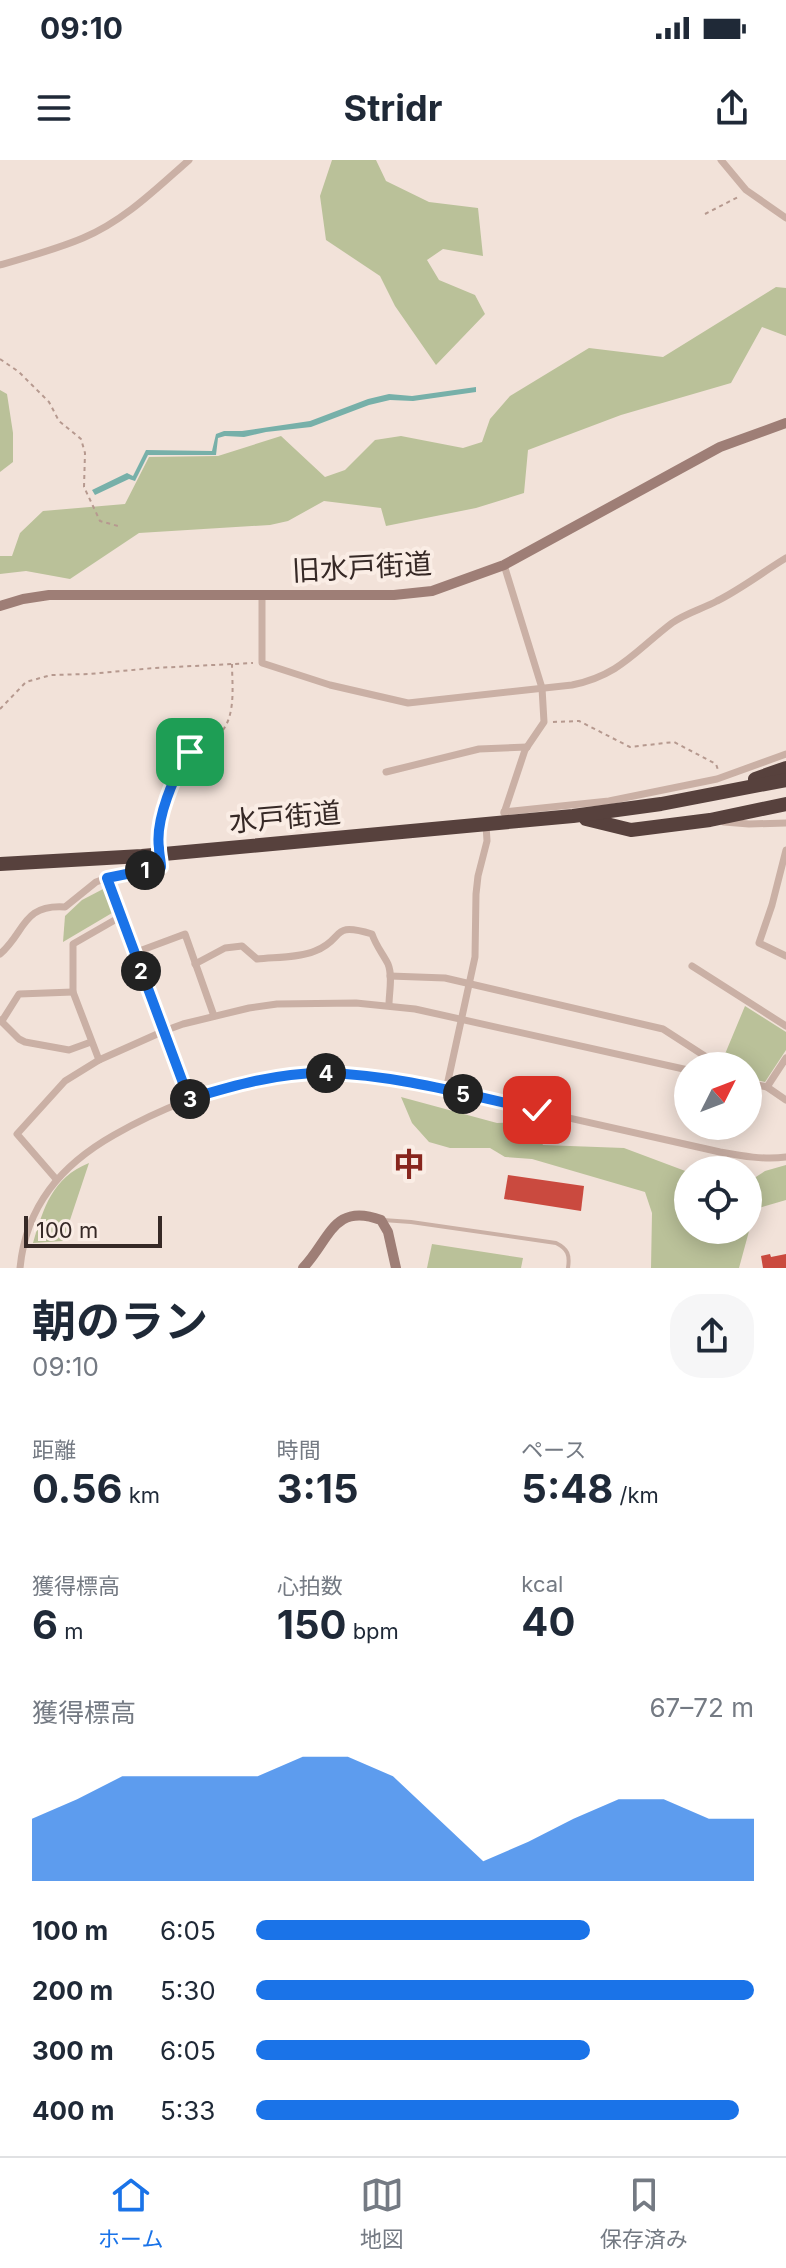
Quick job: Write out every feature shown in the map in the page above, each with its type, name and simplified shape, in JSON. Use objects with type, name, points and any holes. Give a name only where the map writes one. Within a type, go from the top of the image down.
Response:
[{"type":"highway","points":[[718,794],[786,768]]},
{"type":"highway","points":[[718,794],[786,780]]},
{"type":"highway","name":"水戸街道","points":[[0,864],[160,854],[486,825],[505,817],[573,816],[718,794]]},
{"type":"highway","points":[[573,816],[631,830],[710,820],[786,804]]},
{"type":"street","points":[[0,265],[86,237],[146,198],[189,160]]},
{"type":"street","points":[[721,160],[746,190],[786,218]]},
{"type":"street","name":"旧水戸街道","points":[[0,606],[49,595],[394,595],[432,591],[504,565],[720,447],[786,423]]},
{"type":"street","points":[[262,596],[262,663],[330,685],[408,703],[594,681],[615,670],[672,623],[717,601],[786,558]]},
{"type":"street","points":[[504,565],[542,688],[544,722],[527,747],[505,817],[609,801],[721,778],[786,754]]},
{"type":"street","points":[[386,772],[479,749],[527,747]]},
{"type":"street","points":[[710,820],[749,824],[786,823]]},
{"type":"street","points":[[446,1090],[475,957],[478,876],[487,841],[486,825]]},
{"type":"street","points":[[786,850],[759,943],[786,956]]},
{"type":"street","points":[[0,954],[22,925],[40,910],[50,906],[65,907],[88,887],[107,878],[161,867],[160,854]]},
{"type":"street","points":[[107,878],[189,1099]]},
{"type":"street","points":[[99,1060],[73,992],[73,944],[120,917]]},
{"type":"street","points":[[195,964],[225,948],[242,946],[257,959],[304,954],[325,946],[343,929],[350,928],[372,934],[375,945],[389,966],[389,1005]]},
{"type":"street","points":[[134,953],[185,934],[214,1016]]},
{"type":"street","points":[[692,966],[786,1026]]},
{"type":"street","points":[[390,976],[445,978],[663,1029],[699,1052]]},
{"type":"street","points":[[73,992],[19,994],[1,1020],[25,1042],[69,1050],[91,1042]]},
{"type":"street","points":[[56,1179],[17,1134],[65,1081],[99,1060],[164,1031],[249,1008],[302,1002],[389,1005],[674,1067]]},
{"type":"street","points":[[767,1087],[786,1058]]},
{"type":"street","points":[[20,1268],[35,1211],[56,1179],[98,1144],[143,1119],[189,1099],[240,1084],[324,1073],[400,1080],[720,1152],[773,1159],[786,1157]]},
{"type":"street","points":[[762,1086],[786,1100]]},
{"type":"street","points":[[303,1268],[336,1223],[349,1215],[367,1215],[381,1220],[388,1232],[396,1268]]},
{"type":"lane","points":[[381,1220],[556,1243],[568,1252],[568,1268]]},
{"type":"path","points":[[705,214],[746,190]]},
{"type":"path","points":[[0,359],[19,372],[49,402],[59,421],[81,439],[85,453],[84,487],[100,521],[118,526]]},
{"type":"path","points":[[160,854],[158,847],[163,811],[184,760],[197,745],[221,733],[226,725],[232,700],[232,663]]},
{"type":"path","points":[[0,709],[26,682],[51,675],[262,663]]},
{"type":"path","points":[[544,722],[579,721],[630,747],[674,742],[716,764],[721,778]]},
{"type":"green space","points":[[332,160],[376,160],[386,181],[429,202],[478,208],[483,256],[443,249],[427,260],[439,280],[475,295],[485,314],[436,365],[395,306],[380,276],[326,240],[320,196]]},
{"type":"green space","points":[[776,287],[786,288],[786,336],[762,327],[731,383],[621,415],[528,450],[524,493],[476,508],[386,526],[381,508],[324,501],[288,521],[270,525],[139,533],[70,579],[26,571],[0,574],[0,556],[12,556],[20,533],[43,511],[125,504],[149,457],[218,456],[281,436],[325,477],[345,470],[375,440],[401,436],[463,448],[482,442],[490,419],[510,396],[589,348],[663,357]]},
{"type":"green space","points":[[0,390],[7,394],[13,433],[13,462],[0,472]]},
{"type":"green space","points":[[105,888],[112,913],[63,942],[65,916],[82,900]]},
{"type":"green space","points":[[745,1006],[786,1032],[786,1050],[765,1082],[762,1081],[762,1052],[726,1052]]},
{"type":"green space","points":[[401,1097],[497,1123],[531,1122],[543,1145],[624,1148],[674,1167],[674,1244],[746,1244],[739,1268],[651,1268],[652,1213],[645,1192],[532,1159],[505,1157],[490,1148],[450,1148],[429,1142],[412,1123]]},
{"type":"green space","points":[[89,1163],[63,1241],[33,1243],[46,1206],[58,1185],[76,1169]]},
{"type":"green space","points":[[786,1165],[786,1200],[762,1207],[762,1173]]},
{"type":"green space","points":[[432,1244],[523,1258],[521,1268],[427,1268]]},
{"type":"water","points":[[476,387],[476,392],[413,401],[390,400],[369,405],[311,427],[244,437],[225,436],[218,438],[216,455],[148,455],[135,481],[129,479],[95,495],[92,490],[127,473],[133,476],[146,450],[212,451],[216,434],[224,431],[310,421],[389,394],[412,396]]},
{"type":"building","points":[[508,1175],[584,1186],[581,1211],[504,1199]]},
{"type":"building","points":[[770,1254],[771,1257],[786,1254],[786,1268],[763,1268],[761,1256]]},
{"type":"district","name":"中","points":[[409,1164]]},
{"type":"route","points":[[190,752],[163,811],[158,847],[161,867],[107,878],[189,1099],[240,1084],[324,1073],[400,1080],[537,1110]]}]
